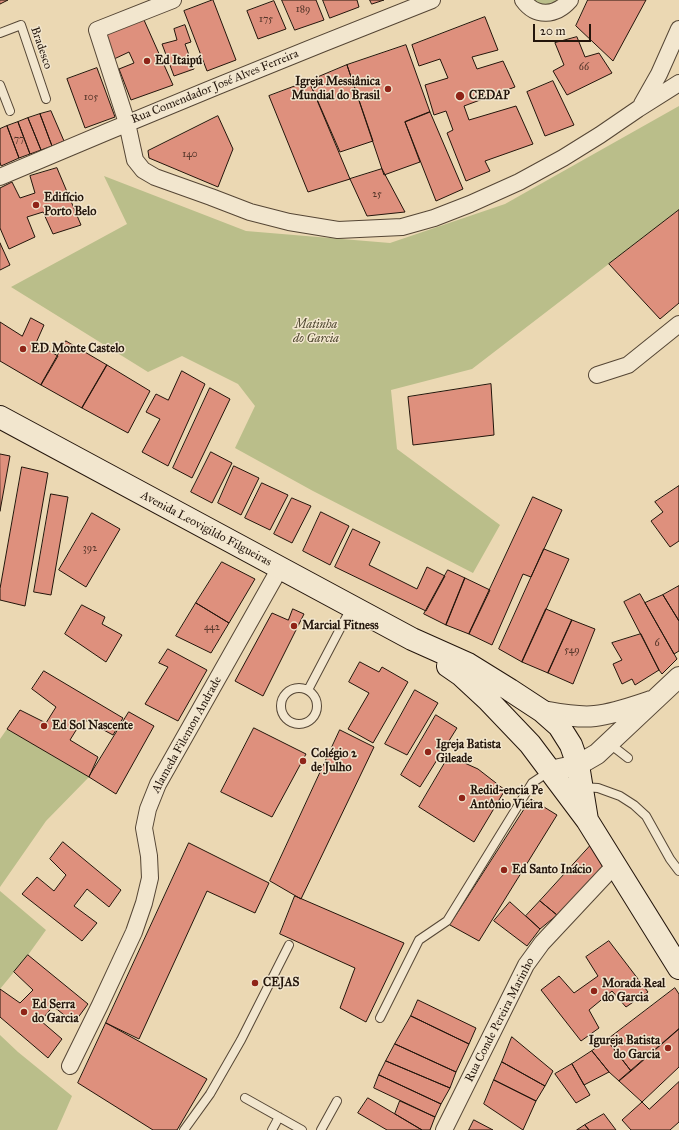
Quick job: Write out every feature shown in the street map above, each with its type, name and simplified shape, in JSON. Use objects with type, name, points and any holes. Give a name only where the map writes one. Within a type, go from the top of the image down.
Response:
[{"type":"main road","name":"Avenida Leovigildo Filgueiras","points":[[0,417],[351,607],[412,639],[468,664],[542,711],[559,726],[571,745],[578,765],[587,820]]},
{"type":"main road","name":"Avenida Leovigildo Filgueiras","points":[[412,639],[461,675],[488,700],[530,744],[587,820],[679,968]]},
{"type":"street","points":[[174,0],[97,30],[127,123],[135,160],[143,170],[155,177],[250,212],[289,222],[338,230],[402,227],[434,218],[519,182],[563,158],[600,135],[638,108],[679,83]]},
{"type":"street","name":"Rua Comendador José Alves Ferreira","points":[[0,177],[321,43],[432,0]]},
{"type":"street","points":[[523,0],[527,6],[544,13],[554,12],[563,8],[570,0]]},
{"type":"street","points":[[638,108],[660,74],[679,29]]},
{"type":"street","points":[[597,375],[628,365],[679,324]]},
{"type":"street","name":"Alameda Filemon Andrade","points":[[70,1066],[134,932],[144,903],[150,878],[149,856],[144,828],[148,809],[158,784],[280,568]]},
{"type":"street","points":[[550,771],[578,765],[597,754],[610,744],[679,677]]},
{"type":"street","points":[[542,711],[568,715],[594,716],[620,711],[657,699]]},
{"type":"street","name":"Rua Conde Pereira Marinho","points":[[444,1130],[526,965],[542,943],[615,865]]},
{"type":"lane","name":"Bradesco","points":[[0,33],[21,25],[46,99]]},
{"type":"lane","points":[[0,85],[10,111]]},
{"type":"lane","points":[[308,690],[351,607]]},
{"type":"lane","points":[[301,688],[308,690],[316,701],[317,708],[315,715],[311,720],[304,724],[290,723],[281,712],[280,705],[282,698],[287,692],[294,689],[301,688]]},
{"type":"lane","points":[[610,744],[628,758]]},
{"type":"lane","points":[[380,1018],[419,940],[447,921],[532,783],[550,771]]},
{"type":"lane","points":[[581,786],[598,788],[620,796],[634,805],[646,816],[670,859],[679,871]]},
{"type":"lane","points":[[184,1130],[210,1094],[241,1040],[289,945]]},
{"type":"lane","points":[[245,1098],[302,1130]]},
{"type":"lane","points":[[321,1130],[337,1101]]},
{"type":"lane","points":[[272,1130],[280,1117]]},
{"type":"green space","points":[[531,0],[560,0],[556,3],[539,5]]},
{"type":"green space","name":"Matinha do Garcia","points":[[679,106],[679,210],[472,369],[391,390],[397,449],[500,525],[473,573],[313,491],[235,448],[255,406],[238,384],[182,356],[148,372],[11,287],[127,224],[104,176],[246,231],[390,243],[505,204]]},
{"type":"green space","points":[[7,729],[89,777],[46,821],[0,887],[0,739]]},
{"type":"green space","points":[[0,891],[46,930],[0,989]]},
{"type":"green space","points":[[0,1035],[18,1052],[72,1096],[57,1130],[0,1130]]},
{"type":"building","points":[[0,0],[8,0],[0,4]]},
{"type":"building","points":[[213,0],[236,60],[207,71],[184,11]]},
{"type":"building","points":[[282,0],[316,0],[324,20],[295,30]]},
{"type":"building","points":[[323,0],[357,0],[359,7],[330,18]]},
{"type":"building","points":[[370,0],[384,0],[372,4]]},
{"type":"building","points":[[588,0],[646,0],[613,61],[576,26]]},
{"type":"building","points":[[274,1],[286,29],[258,39],[247,11]]},
{"type":"building","name":"CEDAP","points":[[485,17],[498,50],[472,57],[477,69],[503,61],[515,87],[464,106],[469,120],[516,106],[533,144],[485,161],[490,171],[466,181],[447,133],[453,130],[446,111],[434,115],[425,85],[448,78],[440,59],[419,66],[412,45]]},
{"type":"building","name":"Ed Itaipú","points":[[144,20],[173,85],[131,100],[119,69],[134,63],[129,52],[114,59],[106,35]]},
{"type":"building","points":[[185,25],[191,42],[185,44],[194,69],[174,76],[162,44],[177,40],[174,29]]},
{"type":"building","points":[[577,37],[585,57],[599,53],[612,73],[567,95],[553,71],[564,65],[555,43]]},
{"type":"building","name":"Igreja Messiânica Mundial do Brasil","points":[[406,45],[430,112],[405,122],[420,162],[384,175],[347,65]]},
{"type":"building","points":[[347,65],[373,141],[340,152],[309,81]]},
{"type":"building","points":[[97,68],[115,117],[85,128],[67,79]]},
{"type":"building","points":[[309,81],[350,179],[308,192],[269,96]]},
{"type":"building","points":[[553,81],[574,125],[545,136],[527,92]]},
{"type":"building","points":[[51,111],[64,141],[52,146],[40,114]]},
{"type":"building","points":[[430,112],[463,189],[436,201],[405,122]]},
{"type":"building","points":[[40,114],[52,146],[41,150],[28,118]]},
{"type":"building","points":[[218,116],[233,149],[218,187],[149,158],[148,151]]},
{"type":"building","points":[[28,118],[41,150],[30,154],[18,122]]},
{"type":"building","points":[[18,122],[30,154],[19,158],[7,126]]},
{"type":"building","points":[[7,126],[19,158],[1,166],[0,129]]},
{"type":"building","name":"Edifício Porto Belo","points":[[57,168],[81,225],[53,234],[43,212],[27,217],[35,237],[9,249],[0,228],[0,188],[12,182],[20,198],[35,193],[30,176]]},
{"type":"building","points":[[382,169],[405,212],[367,216],[350,179]]},
{"type":"building","points":[[679,210],[679,303],[660,319],[609,264]]},
{"type":"building","points":[[0,243],[10,265],[0,270]]},
{"type":"building","name":"ED Monte Castelo","points":[[31,318],[44,325],[36,343],[58,356],[41,385],[0,361],[0,322],[22,336]]},
{"type":"building","points":[[66,341],[107,365],[82,408],[41,385]]},
{"type":"building","points":[[107,365],[150,391],[128,433],[82,408]]},
{"type":"building","points":[[182,371],[205,384],[168,466],[142,452],[160,419],[146,412],[156,394],[168,400]]},
{"type":"building","points":[[491,384],[494,435],[413,445],[408,397]]},
{"type":"building","points":[[210,388],[230,399],[192,478],[173,468]]},
{"type":"building","points":[[211,452],[232,463],[212,503],[191,492]]},
{"type":"building","points":[[0,454],[10,456],[0,511]]},
{"type":"building","points":[[234,466],[259,478],[241,515],[218,503]]},
{"type":"building","points":[[22,467],[48,473],[25,606],[0,600],[0,589]]},
{"type":"building","points":[[262,483],[288,495],[270,530],[245,518]]},
{"type":"building","points":[[679,486],[679,541],[670,547],[651,521],[663,512],[655,502]]},
{"type":"building","points":[[51,494],[68,497],[51,595],[34,592]]},
{"type":"building","points":[[533,497],[562,510],[531,577],[523,574],[492,645],[469,634]]},
{"type":"building","points":[[292,498],[311,506],[292,543],[274,534]]},
{"type":"building","points":[[321,512],[349,526],[330,565],[303,551]]},
{"type":"building","points":[[92,513],[120,529],[86,587],[59,570]]},
{"type":"building","points":[[353,529],[380,542],[369,565],[417,589],[427,567],[445,576],[426,611],[335,567]]},
{"type":"building","points":[[544,549],[569,559],[522,662],[499,649]]},
{"type":"building","points":[[222,562],[255,579],[229,623],[196,603]]},
{"type":"building","points":[[448,570],[465,578],[446,625],[424,614]]},
{"type":"building","points":[[465,578],[490,590],[469,634],[446,625]]},
{"type":"building","points":[[679,586],[679,621],[663,595]]},
{"type":"building","points":[[640,594],[677,659],[662,674],[624,602]]},
{"type":"building","points":[[663,595],[679,621],[679,651],[674,654],[645,603]]},
{"type":"building","points":[[196,603],[229,623],[211,653],[176,636]]},
{"type":"building","points":[[82,605],[105,617],[102,624],[122,635],[106,662],[65,634]]},
{"type":"building","points":[[293,609],[304,614],[263,696],[235,681],[272,613],[288,620]]},
{"type":"building","points":[[546,609],[572,620],[548,673],[522,662]]},
{"type":"building","points":[[572,620],[595,629],[573,684],[548,673]]},
{"type":"building","points":[[641,634],[659,670],[635,685],[632,679],[622,684],[613,664],[622,660],[612,643]]},
{"type":"building","points":[[168,649],[207,670],[178,721],[145,704],[168,667],[159,663]]},
{"type":"building","points":[[360,662],[379,672],[382,667],[408,682],[373,743],[348,729],[369,693],[349,682]]},
{"type":"building","name":"Ed Sol Nascente","points":[[44,671],[123,718],[113,735],[83,719],[70,740],[98,757],[89,777],[7,729],[20,710],[46,723],[56,707],[32,689]]},
{"type":"building","points":[[415,690],[438,703],[407,755],[385,744]]},
{"type":"building","points":[[129,712],[154,726],[116,794],[89,777]]},
{"type":"building","name":"Igreja Batista Gileade","points":[[436,715],[457,728],[420,787],[401,775]]},
{"type":"building","points":[[254,728],[306,754],[272,817],[221,792]]},
{"type":"building","points":[[340,730],[374,747],[301,899],[270,881]]},
{"type":"building","name":"Redid~encia Pe Antônio Vieira","points":[[449,756],[478,769],[505,790],[474,842],[419,807]]},
{"type":"building","name":"Ed Santo Inácio","points":[[531,799],[557,815],[479,941],[450,925]]},
{"type":"building","points":[[63,842],[121,890],[109,907],[87,889],[74,906],[97,923],[82,941],[22,894],[37,877],[54,891],[66,875],[50,859]]},
{"type":"building","points":[[189,843],[269,883],[255,913],[207,891],[139,1039],[106,1023]]},
{"type":"building","points":[[591,845],[605,865],[557,915],[540,901]]},
{"type":"building","points":[[295,896],[404,943],[366,1022],[340,1008],[355,968],[280,934]]},
{"type":"building","points":[[540,901],[557,915],[540,929],[526,916]]},
{"type":"building","points":[[510,902],[540,929],[527,946],[494,921]]},
{"type":"building","name":"Morada Real do Garcia","points":[[609,941],[648,992],[626,1007],[612,991],[589,1010],[599,1028],[581,1041],[541,990],[559,976],[574,993],[598,976],[586,957]]},
{"type":"building","name":"Ed Serra do Garcia","points":[[28,955],[88,1004],[74,1023],[53,1006],[41,1021],[62,1039],[48,1058],[0,1017],[0,989],[20,1003],[33,990],[14,972]]},
{"type":"building","points":[[675,988],[679,994],[679,1029],[631,1071],[607,1040]]},
{"type":"building","points":[[418,1000],[476,1028],[469,1044],[411,1016]]},
{"type":"building","points":[[411,1016],[469,1044],[456,1072],[395,1044]]},
{"type":"building","points":[[106,1023],[207,1079],[177,1130],[153,1130],[78,1083]]},
{"type":"building","name":"Igureja Batista do Garcia","points":[[679,1029],[679,1067],[642,1102],[619,1081]]},
{"type":"building","points":[[512,1037],[553,1071],[545,1086],[502,1062]]},
{"type":"building","points":[[607,1040],[631,1071],[619,1081],[609,1072],[592,1051]]},
{"type":"building","points":[[395,1044],[456,1072],[450,1088],[386,1061]]},
{"type":"building","points":[[592,1051],[609,1072],[584,1085],[572,1064]]},
{"type":"building","points":[[386,1061],[450,1088],[441,1104],[379,1075]]},
{"type":"building","points":[[502,1062],[545,1086],[536,1101],[494,1080]]},
{"type":"building","points":[[572,1064],[590,1095],[576,1103],[555,1074]]},
{"type":"building","points":[[379,1075],[441,1104],[435,1117],[374,1088]]},
{"type":"building","points":[[494,1080],[536,1101],[523,1130],[484,1104]]},
{"type":"building","points":[[679,1082],[679,1122],[670,1130],[631,1130],[622,1120],[642,1102],[649,1109]]},
{"type":"building","points":[[368,1098],[422,1130],[387,1130],[358,1113]]},
{"type":"building","points":[[400,1101],[435,1117],[430,1130],[422,1130],[395,1114]]},
{"type":"building","points":[[604,1114],[616,1130],[589,1130],[585,1125]]},
{"type":"building","points":[[474,1120],[493,1130],[469,1130]]},
{"type":"building","points":[[585,1125],[589,1130],[577,1130]]},
{"type":"place","name":"Ed Itaipú","points":[[147,61]]},
{"type":"place","name":"Igreja Messiânica Mundial do Brasil","points":[[388,89]]},
{"type":"place","name":"CEDAP","points":[[460,96]]},
{"type":"place","name":"Edifício Porto Belo","points":[[36,205]]},
{"type":"place","name":"ED Monte Castelo","points":[[23,349]]},
{"type":"place","name":"Marcial Fitness","points":[[294,626]]},
{"type":"place","name":"Ed Sol Nascente","points":[[44,726]]},
{"type":"place","name":"Igreja Batista Gileade","points":[[428,752]]},
{"type":"place","name":"Colégio 2 de Julho","points":[[303,761]]},
{"type":"place","name":"Redid~encia Pe Antônio Vieira","points":[[462,798]]},
{"type":"place","name":"Ed Santo Inácio","points":[[504,870]]},
{"type":"place","name":"CEJAS","points":[[255,983]]},
{"type":"place","name":"Morada Real do Garcia","points":[[594,991]]},
{"type":"place","name":"Ed Serra do Garcia","points":[[24,1012]]},
{"type":"place","name":"Igureja Batista do Garcia","points":[[668,1048]]}]
